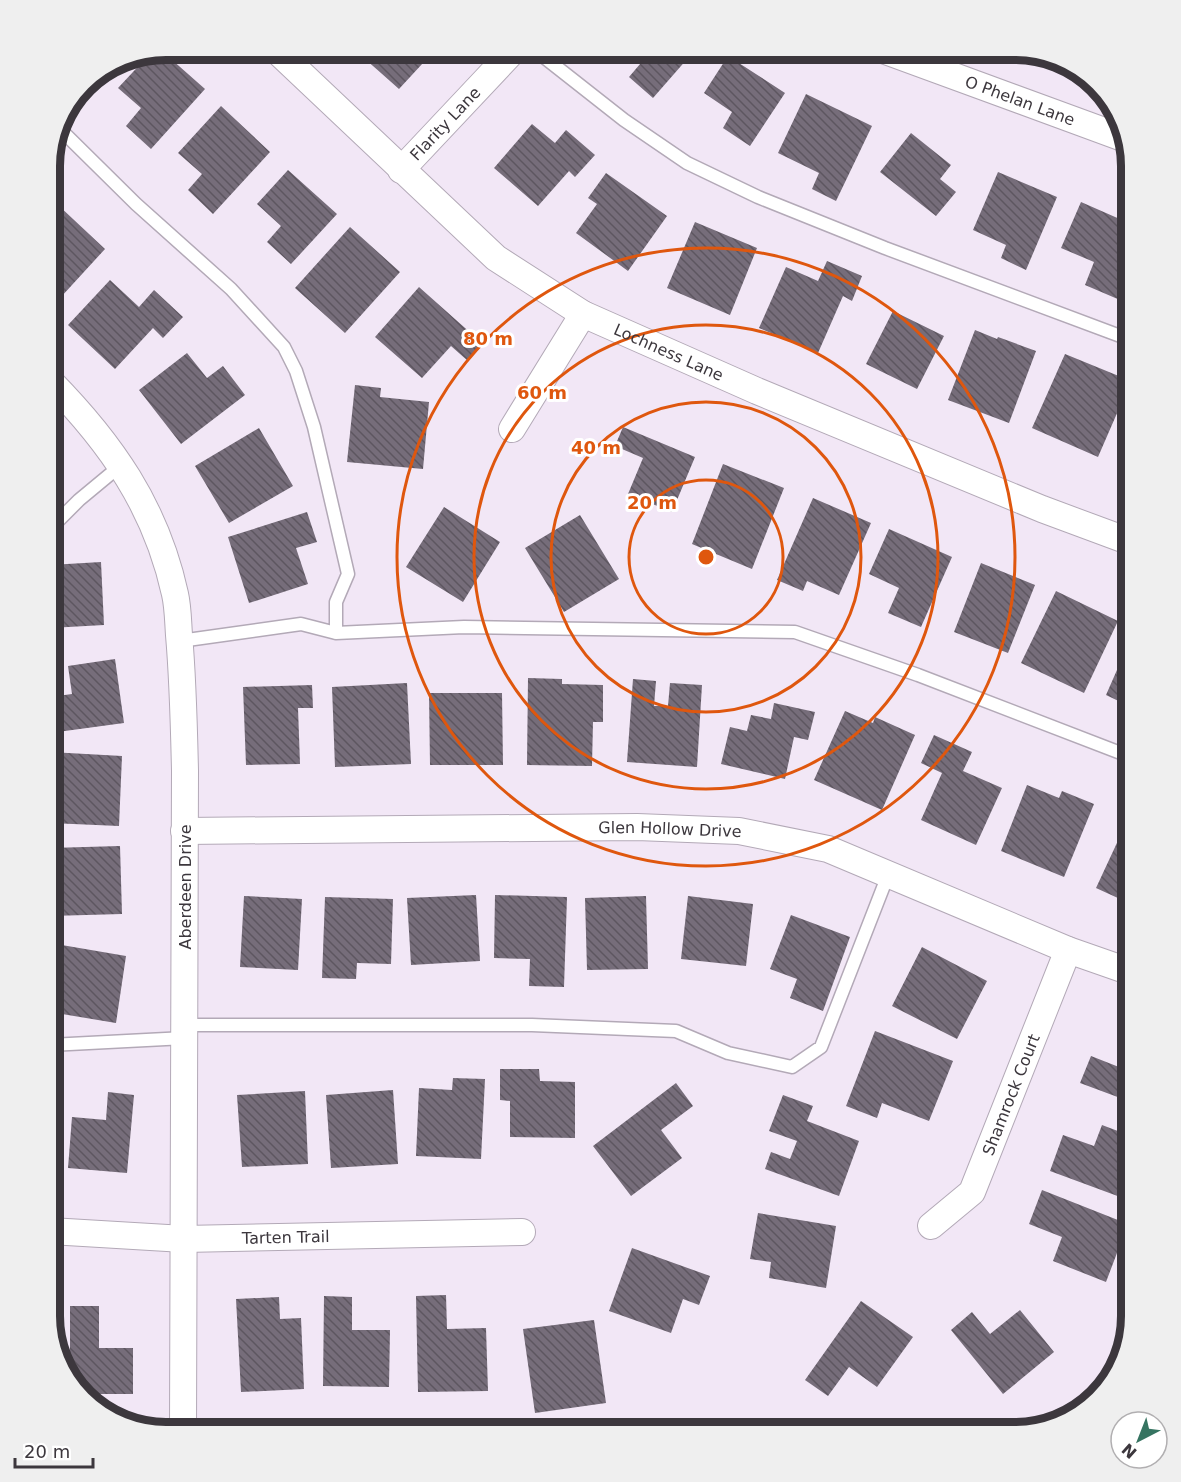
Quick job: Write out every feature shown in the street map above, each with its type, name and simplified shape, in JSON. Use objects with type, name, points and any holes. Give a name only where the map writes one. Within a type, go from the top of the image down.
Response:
[{"type":"street","name":"Lochness Lane","points":[[286,60],[496,258],[584,314],[768,396],[1042,509],[1121,538]]},
{"type":"street","name":"Flarity Lane","points":[[402,170],[505,60]]},
{"type":"street","name":"O Phelan Lane","points":[[910,60],[1116,135]]},
{"type":"street","points":[[512,429],[584,314]]},
{"type":"street","name":"Aberdeen Drive","points":[[60,391],[82,413],[129,479],[156,529],[176,595],[183,682],[185,1031],[183,1422]]},
{"type":"street","name":"Glen Hollow Drive","points":[[184,831],[637,827],[739,831],[828,849],[1068,950],[1121,969]]},
{"type":"street","name":"Shamrock Court","points":[[931,1226],[972,1192],[1068,950]]},
{"type":"street","name":"Tarten Trail","points":[[60,1232],[184,1239],[522,1232]]},
{"type":"lane","points":[[548,60],[624,120],[687,164],[758,197],[864,240],[1121,336]]},
{"type":"lane","points":[[65,134],[136,204],[231,289],[284,347],[296,371],[314,427],[348,574],[336,602],[336,633]]},
{"type":"lane","points":[[60,519],[120,466]]},
{"type":"lane","points":[[180,641],[302,624],[336,633],[464,627],[795,632],[918,675],[1121,753]]},
{"type":"lane","points":[[60,1044],[185,1031],[520,1025],[676,1030],[728,1053],[792,1068],[821,1047],[888,875]]},
{"type":"building","points":[[172,60],[205,89],[151,149],[126,126],[141,108],[118,88],[141,64]]},
{"type":"building","points":[[366,60],[426,60],[399,89]]},
{"type":"building","points":[[643,60],[686,60],[653,98],[629,77]]},
{"type":"building","points":[[725,60],[734,60],[785,93],[750,146],[723,128],[732,112],[704,93]]},
{"type":"building","points":[[806,94],[872,126],[836,201],[812,189],[819,173],[778,153]]},
{"type":"building","points":[[221,106],[270,152],[213,214],[188,190],[202,174],[178,153]]},
{"type":"building","points":[[532,124],[555,143],[566,130],[595,155],[575,177],[569,171],[538,206],[494,168]]},
{"type":"building","points":[[911,133],[951,165],[940,179],[956,192],[936,216],[880,172]]},
{"type":"building","points":[[288,170],[337,214],[291,264],[267,242],[281,226],[257,204]]},
{"type":"building","points":[[998,172],[1057,197],[1026,270],[1001,258],[1006,245],[973,230]]},
{"type":"building","points":[[606,173],[667,216],[628,271],[576,233],[597,204],[588,198]]},
{"type":"building","points":[[1081,202],[1121,220],[1120,300],[1085,285],[1094,262],[1061,248]]},
{"type":"building","points":[[60,207],[105,249],[60,298]]},
{"type":"building","points":[[695,222],[757,248],[730,315],[667,288]]},
{"type":"building","points":[[350,227],[400,272],[345,333],[295,288]]},
{"type":"building","points":[[827,261],[862,276],[852,301],[843,296],[818,353],[759,328],[786,267],[818,281]]},
{"type":"building","points":[[110,280],[139,307],[154,290],[183,317],[163,338],[153,328],[115,369],[68,325]]},
{"type":"building","points":[[419,287],[483,344],[468,361],[451,346],[422,378],[375,337]]},
{"type":"building","points":[[893,311],[944,336],[917,389],[866,364]]},
{"type":"building","points":[[975,330],[1036,351],[1009,423],[948,400]]},
{"type":"building","points":[[187,353],[207,378],[223,366],[245,395],[181,444],[139,390]]},
{"type":"building","points":[[1065,354],[1121,377],[1121,404],[1098,457],[1032,428]]},
{"type":"building","points":[[355,385],[381,388],[380,397],[429,402],[423,469],[347,462]]},
{"type":"building","points":[[623,427],[695,457],[672,512],[628,494],[643,458],[615,446]]},
{"type":"building","points":[[259,428],[293,486],[229,523],[195,466]]},
{"type":"building","points":[[723,464],[784,488],[752,569],[692,544]]},
{"type":"building","points":[[813,498],[871,523],[839,595],[807,581],[803,591],[777,580]]},
{"type":"building","points":[[444,507],[500,542],[463,602],[406,567]]},
{"type":"building","points":[[307,512],[317,542],[296,548],[308,584],[249,603],[228,537]]},
{"type":"building","points":[[580,515],[619,579],[564,612],[525,548]]},
{"type":"building","points":[[889,529],[952,557],[921,627],[888,613],[899,588],[869,574]]},
{"type":"building","points":[[101,562],[104,625],[60,627],[60,564]]},
{"type":"building","points":[[981,563],[1035,585],[1008,653],[954,632]]},
{"type":"building","points":[[1056,591],[1118,621],[1084,693],[1021,663]]},
{"type":"building","points":[[115,659],[124,723],[60,732],[60,696],[72,694],[68,666]]},
{"type":"building","points":[[1121,661],[1121,702],[1106,695]]},
{"type":"building","points":[[528,678],[562,679],[562,684],[603,685],[603,722],[593,722],[592,766],[527,765]]},
{"type":"building","points":[[633,679],[656,681],[654,706],[668,706],[670,683],[702,685],[697,767],[627,762]]},
{"type":"building","points":[[407,683],[411,764],[335,767],[332,687]]},
{"type":"building","points":[[312,685],[313,708],[298,708],[300,764],[246,765],[243,687]]},
{"type":"building","points":[[429,693],[502,693],[503,765],[430,765]]},
{"type":"building","points":[[774,703],[815,712],[808,740],[794,737],[785,779],[721,764],[730,727],[747,731],[751,715],[771,719]]},
{"type":"building","points":[[845,711],[873,723],[875,717],[915,735],[882,810],[814,780]]},
{"type":"building","points":[[934,735],[972,752],[963,771],[1002,788],[976,845],[921,820],[942,773],[921,763]]},
{"type":"building","points":[[60,753],[122,756],[119,826],[60,823]]},
{"type":"building","points":[[1027,785],[1059,798],[1062,791],[1094,804],[1064,877],[1001,851]]},
{"type":"building","points":[[1121,834],[1121,899],[1096,888]]},
{"type":"building","points":[[120,846],[122,914],[60,916],[60,888],[64,888],[64,876],[60,876],[60,848]]},
{"type":"building","points":[[476,895],[480,961],[411,965],[407,898]]},
{"type":"building","points":[[495,895],[567,897],[564,987],[529,986],[530,959],[494,958]]},
{"type":"building","points":[[244,896],[302,899],[298,970],[240,967]]},
{"type":"building","points":[[646,896],[648,969],[587,970],[585,898]]},
{"type":"building","points":[[688,896],[753,904],[746,966],[681,959]]},
{"type":"building","points":[[325,897],[393,899],[391,964],[357,963],[356,979],[322,978]]},
{"type":"building","points":[[791,915],[850,937],[823,1011],[790,998],[797,979],[770,969]]},
{"type":"building","points":[[60,945],[126,956],[116,1023],[60,1014]]},
{"type":"building","points":[[922,947],[987,981],[957,1039],[892,1006]]},
{"type":"building","points":[[875,1031],[953,1061],[929,1121],[882,1103],[877,1118],[846,1106]]},
{"type":"building","points":[[1091,1056],[1121,1068],[1121,1098],[1080,1083]]},
{"type":"building","points":[[500,1069],[539,1069],[540,1081],[575,1082],[575,1138],[510,1137],[510,1101],[500,1100]]},
{"type":"building","points":[[453,1078],[485,1079],[481,1159],[416,1156],[419,1088],[452,1090]]},
{"type":"building","points":[[676,1083],[693,1106],[661,1130],[682,1158],[631,1196],[593,1146]]},
{"type":"building","points":[[393,1090],[398,1164],[331,1168],[326,1095]]},
{"type":"building","points":[[305,1091],[308,1164],[242,1167],[237,1095]]},
{"type":"building","points":[[108,1092],[134,1095],[127,1173],[68,1168],[72,1117],[106,1120]]},
{"type":"building","points":[[783,1095],[813,1106],[807,1121],[859,1141],[839,1196],[765,1169],[771,1152],[790,1159],[797,1141],[769,1131]]},
{"type":"building","points":[[1102,1125],[1121,1132],[1121,1197],[1050,1171],[1063,1135],[1094,1146]]},
{"type":"building","points":[[1042,1190],[1121,1221],[1121,1242],[1106,1282],[1053,1261],[1062,1237],[1029,1224]]},
{"type":"building","points":[[758,1213],[836,1226],[826,1288],[769,1278],[771,1262],[750,1259]]},
{"type":"building","points":[[632,1248],[710,1276],[699,1305],[683,1299],[671,1333],[609,1311]]},
{"type":"building","points":[[446,1295],[447,1329],[486,1328],[488,1391],[418,1392],[416,1296]]},
{"type":"building","points":[[324,1296],[352,1297],[352,1330],[390,1330],[389,1387],[323,1386]]},
{"type":"building","points":[[279,1297],[280,1319],[301,1318],[304,1389],[241,1392],[236,1299]]},
{"type":"building","points":[[861,1301],[913,1337],[877,1387],[849,1367],[828,1396],[805,1380]]},
{"type":"building","points":[[70,1306],[99,1306],[99,1348],[133,1348],[133,1394],[95,1394],[86,1386],[70,1360]]},
{"type":"building","points":[[1020,1310],[1054,1352],[1003,1394],[951,1330],[972,1312],[990,1334]]},
{"type":"building","points":[[594,1320],[606,1403],[535,1413],[523,1329]]}]
